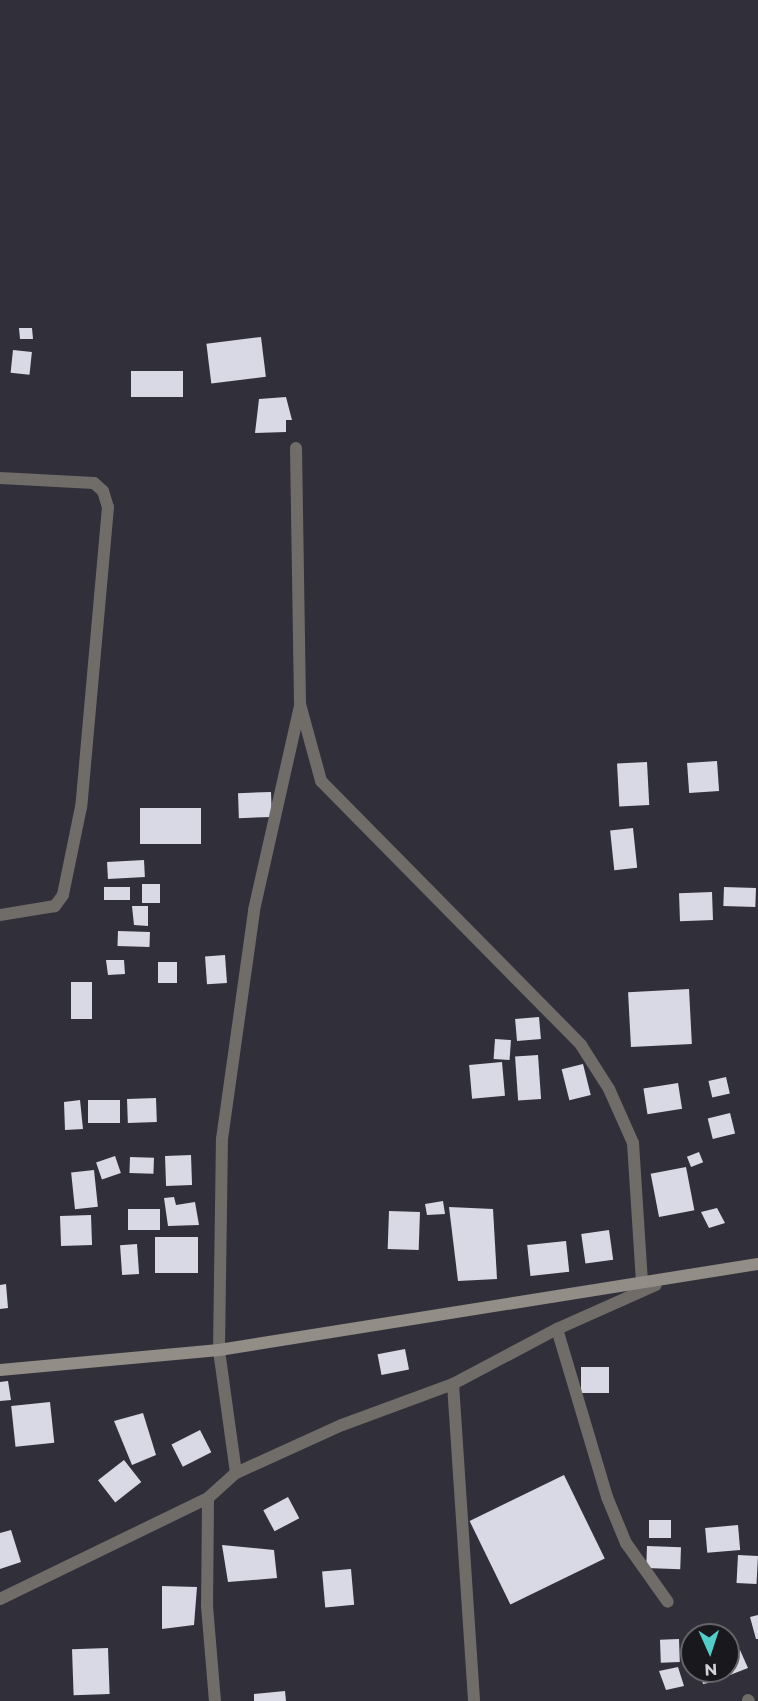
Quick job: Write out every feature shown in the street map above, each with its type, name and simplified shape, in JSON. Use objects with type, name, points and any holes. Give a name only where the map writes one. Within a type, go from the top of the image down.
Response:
[{"type":"street","points":[[236,1473],[219,1350],[222,1138],[254,910],[300,704],[296,448]]},
{"type":"street","points":[[0,478],[94,483],[103,491],[108,507],[81,807],[63,896],[55,906],[0,915]]},
{"type":"street","points":[[300,704],[321,781],[581,1045],[609,1089],[633,1143],[642,1283]]},
{"type":"street","points":[[0,1370],[219,1350],[758,1264]]},
{"type":"street","points":[[0,1599],[208,1498],[236,1473],[342,1425],[453,1384],[557,1329],[668,1279]]},
{"type":"street","points":[[557,1329],[589,1448],[614,1516],[626,1543],[669,1602]]},
{"type":"street","points":[[453,1384],[474,1701]]},
{"type":"street","points":[[208,1498],[207,1606],[215,1701]]},
{"type":"building","points":[[19,328],[32,328],[33,339],[20,339]]},
{"type":"building","points":[[261,337],[266,377],[211,383],[206,344]]},
{"type":"building","points":[[13,350],[32,352],[29,375],[11,373]]},
{"type":"building","points":[[131,371],[183,371],[183,397],[131,397]]},
{"type":"building","points":[[286,397],[292,420],[286,420],[286,432],[255,433],[259,399]]},
{"type":"building","points":[[717,761],[719,791],[689,793],[687,763]]},
{"type":"building","points":[[647,762],[649,805],[619,807],[617,764]]},
{"type":"building","points":[[271,792],[272,817],[239,818],[238,793]]},
{"type":"building","points":[[140,808],[201,808],[201,844],[140,844]]},
{"type":"building","points":[[633,828],[637,868],[614,870],[610,830]]},
{"type":"building","points":[[144,860],[145,877],[108,879],[107,862]]},
{"type":"building","points":[[142,884],[160,884],[160,903],[142,903]]},
{"type":"building","points":[[104,887],[130,887],[130,900],[104,900]]},
{"type":"building","points":[[724,887],[756,888],[755,907],[723,906]]},
{"type":"building","points":[[712,892],[713,920],[680,921],[679,893]]},
{"type":"building","points":[[132,906],[148,906],[148,926],[134,925]]},
{"type":"building","points":[[118,931],[150,932],[149,947],[117,946]]},
{"type":"building","points":[[225,955],[227,983],[207,984],[205,956]]},
{"type":"building","points":[[106,960],[124,960],[125,974],[108,975]]},
{"type":"building","points":[[158,962],[177,962],[177,983],[158,983]]},
{"type":"building","points":[[71,982],[92,982],[92,1019],[71,1019]]},
{"type":"building","points":[[689,989],[692,1044],[631,1047],[628,992]]},
{"type":"building","points":[[539,1017],[541,1039],[517,1041],[515,1019]]},
{"type":"building","points":[[495,1039],[511,1040],[510,1060],[494,1059]]},
{"type":"building","points":[[538,1055],[541,1099],[518,1100],[515,1057]]},
{"type":"building","points":[[502,1062],[505,1096],[472,1099],[469,1065]]},
{"type":"building","points":[[583,1064],[591,1095],[569,1100],[562,1069]]},
{"type":"building","points":[[726,1077],[730,1094],[712,1098],[708,1081]]},
{"type":"building","points":[[678,1083],[682,1109],[647,1114],[643,1088]]},
{"type":"building","points":[[156,1098],[157,1122],[128,1123],[127,1099]]},
{"type":"building","points":[[80,1100],[83,1129],[65,1130],[64,1102]]},
{"type":"building","points":[[88,1100],[120,1100],[120,1123],[88,1123]]},
{"type":"building","points":[[730,1113],[735,1133],[713,1139],[708,1119]]},
{"type":"building","points":[[699,1152],[703,1162],[691,1167],[687,1157]]},
{"type":"building","points":[[191,1155],[192,1185],[166,1186],[165,1156]]},
{"type":"building","points":[[115,1156],[121,1173],[102,1180],[96,1163]]},
{"type":"building","points":[[130,1157],[154,1158],[153,1174],[129,1173]]},
{"type":"building","points":[[686,1167],[694,1210],[659,1217],[651,1174]]},
{"type":"building","points":[[94,1170],[98,1207],[75,1209],[71,1172]]},
{"type":"building","points":[[174,1197],[176,1205],[195,1202],[199,1225],[168,1226],[164,1198]]},
{"type":"building","points":[[443,1201],[445,1214],[427,1215],[425,1204]]},
{"type":"building","points":[[449,1207],[493,1209],[497,1279],[458,1281]]},
{"type":"building","points":[[717,1208],[725,1223],[709,1228],[701,1212]]},
{"type":"building","points":[[128,1209],[160,1209],[160,1230],[128,1230]]},
{"type":"building","points":[[389,1211],[420,1212],[419,1250],[388,1249]]},
{"type":"building","points":[[91,1215],[92,1245],[61,1246],[60,1216]]},
{"type":"building","points":[[609,1230],[613,1260],[585,1264],[581,1234]]},
{"type":"building","points":[[155,1237],[198,1237],[198,1273],[155,1273]]},
{"type":"building","points":[[566,1241],[569,1272],[530,1276],[527,1245]]},
{"type":"building","points":[[137,1244],[139,1274],[122,1275],[120,1245]]},
{"type":"building","points":[[6,1284],[8,1308],[0,1309],[0,1285]]},
{"type":"building","points":[[405,1349],[409,1370],[382,1375],[378,1354]]},
{"type":"building","points":[[581,1367],[609,1367],[609,1393],[581,1393]]},
{"type":"building","points":[[8,1381],[11,1400],[0,1401],[0,1382]]},
{"type":"building","points":[[50,1402],[54,1443],[15,1447],[11,1406]]},
{"type":"building","points":[[143,1413],[156,1455],[132,1465],[114,1421]]},
{"type":"building","points":[[200,1430],[211,1452],[183,1467],[171,1445]]},
{"type":"building","points":[[124,1460],[141,1482],[115,1502],[98,1480]]},
{"type":"building","points":[[564,1475],[605,1559],[510,1605],[470,1521]]},
{"type":"building","points":[[288,1497],[299,1518],[275,1531],[263,1510]]},
{"type":"building","points":[[649,1520],[671,1520],[671,1538],[649,1538]]},
{"type":"building","points":[[738,1525],[740,1550],[707,1553],[705,1528]]},
{"type":"building","points":[[11,1530],[21,1562],[0,1569],[0,1533]]},
{"type":"building","points":[[222,1545],[274,1550],[277,1578],[228,1582]]},
{"type":"building","points":[[647,1546],[681,1547],[680,1569],[646,1568]]},
{"type":"building","points":[[738,1555],[758,1556],[757,1584],[737,1583]]},
{"type":"building","points":[[351,1569],[354,1605],[325,1607],[322,1572]]},
{"type":"building","points":[[162,1586],[197,1587],[194,1625],[162,1629]]},
{"type":"building","points":[[758,1615],[758,1639],[756,1639],[750,1617]]},
{"type":"building","points":[[679,1639],[680,1662],[661,1663],[660,1640]]},
{"type":"building","points":[[108,1648],[110,1694],[74,1695],[72,1649]]},
{"type":"building","points":[[740,1650],[748,1668],[740,1671]]},
{"type":"building","points":[[678,1667],[680,1683],[683,1683],[684,1686],[666,1690],[659,1671]]},
{"type":"building","points":[[285,1691],[286,1701],[254,1701],[254,1694]]}]
